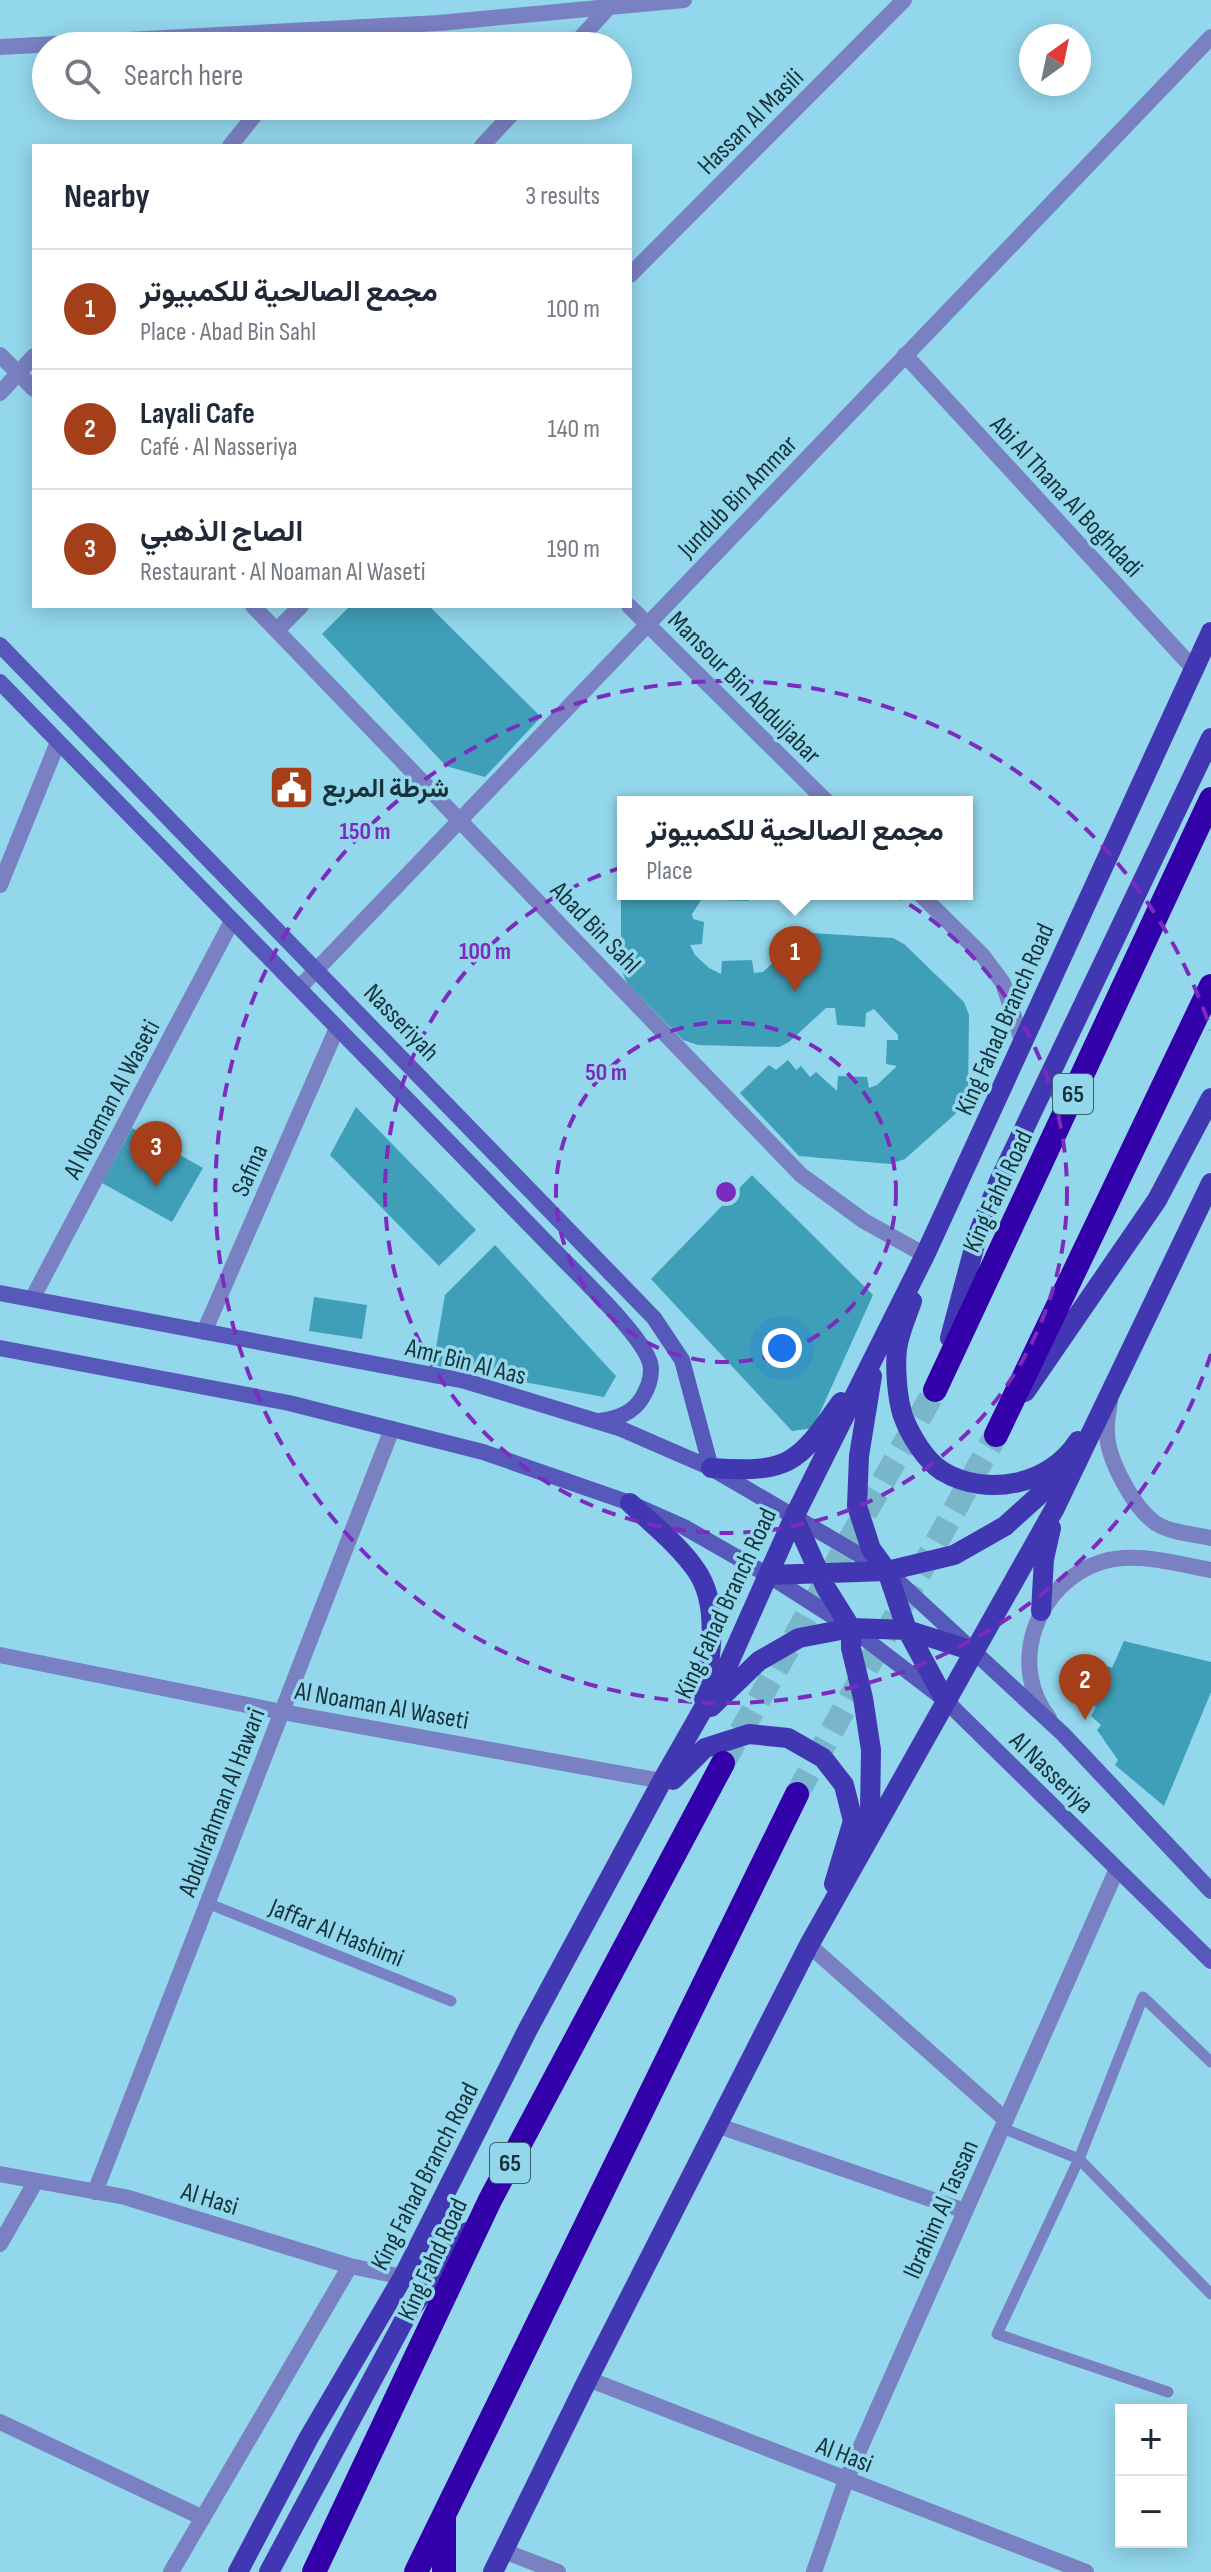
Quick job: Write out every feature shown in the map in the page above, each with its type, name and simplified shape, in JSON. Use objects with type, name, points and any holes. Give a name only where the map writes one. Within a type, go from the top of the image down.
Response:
[{"type":"highway","name":"King Fahd Road","points":[[935,1390],[1211,799]]},
{"type":"highway","points":[[996,1435],[1211,986]]},
{"type":"highway","name":"King Fahd Road","points":[[314,2572],[490,2200],[723,1763]]},
{"type":"highway","points":[[416,2572],[797,1794]]},
{"type":"highway","points":[[444,2516],[444,2572]]},
{"type":"main road","name":"King Fahad Branch Road","points":[[238,2572],[308,2439],[403,2277],[528,2029],[727,1667],[794,1517],[925,1255],[1211,632]]},
{"type":"main road","name":"Nasseriyah","points":[[0,645],[654,1318],[682,1360],[711,1468]]},
{"type":"main road","name":"Nasseriyah","points":[[0,682],[640,1342],[651,1364],[649,1387],[637,1406],[621,1417],[598,1422]]},
{"type":"main road","points":[[935,1390],[977,1237],[999,1181],[1211,738]]},
{"type":"main road","points":[[996,1435],[1157,1200],[1211,1098]]},
{"type":"main road","points":[[493,2572],[809,1945],[1055,1508],[1110,1390],[1209,1193]]},
{"type":"main road","points":[[925,1255],[897,1349],[900,1402],[904,1418],[919,1446],[941,1470],[974,1484],[1001,1487],[1040,1476],[1070,1454],[1110,1390]]},
{"type":"main road","name":"Amr Bin Al Aas","points":[[0,1293],[465,1381],[619,1428],[711,1468],[887,1571]]},
{"type":"main road","points":[[0,1348],[289,1403],[483,1452],[630,1503],[684,1527],[851,1628]]},
{"type":"main road","points":[[711,1468],[753,1471],[786,1464],[808,1447],[875,1353]]},
{"type":"main road","points":[[875,1353],[859,1456],[857,1506],[871,1549],[887,1571],[907,1630],[945,1700]]},
{"type":"main road","points":[[768,1575],[887,1571],[954,1555],[1005,1526],[1075,1463]]},
{"type":"main road","points":[[630,1503],[698,1571],[706,1594],[710,1612],[710,1655],[702,1714]]},
{"type":"main road","points":[[1041,1611],[1044,1559],[1055,1508]]},
{"type":"main road","points":[[794,1517],[819,1571],[851,1628],[851,1648],[871,1750],[870,1812],[838,1894]]},
{"type":"main road","name":"Al Nasseriya","points":[[887,1571],[1063,1734],[1211,1891]]},
{"type":"main road","points":[[702,1714],[759,1661],[799,1638],[851,1628],[907,1630],[973,1651]]},
{"type":"main road","name":"Al Nasseriya","points":[[851,1628],[945,1700],[1211,1961]]},
{"type":"main road","points":[[643,1815],[705,1748],[749,1734],[788,1738],[823,1758],[844,1785],[853,1821],[820,1926]]},
{"type":"main road","points":[[269,2572],[407,2315],[490,2200]]},
{"type":"street","points":[[268,32],[439,23],[684,0]]},
{"type":"street","name":"Hassan Al Masili","points":[[632,273],[904,0]]},
{"type":"street","points":[[586,32],[609,7]]},
{"type":"street","name":"Jundub Bin Ammar","points":[[299,988],[1211,37]]},
{"type":"street","points":[[0,47],[32,45]]},
{"type":"street","points":[[232,144],[251,120]]},
{"type":"street","points":[[484,144],[506,120]]},
{"type":"street","points":[[0,355],[32,387]]},
{"type":"street","name":"Abi Al Thana Al Boghdadi","points":[[905,355],[1193,668]]},
{"type":"street","points":[[0,393],[32,358]]},
{"type":"street","name":"Abad Bin Sahl","points":[[255,608],[801,1175],[864,1221],[925,1255]]},
{"type":"street","points":[[277,630],[299,608]]},
{"type":"street","name":"Mansour Bin Abduljabar","points":[[631,608],[821,796]]},
{"type":"street","points":[[0,885],[58,742]]},
{"type":"street","points":[[926,900],[983,956],[1003,983],[1022,1041]]},
{"type":"street","name":"Al Noaman Al Waseti","points":[[32,1299],[232,921]]},
{"type":"street","name":"Safina","points":[[204,1332],[337,1028]]},
{"type":"street","points":[[1110,1390],[1106,1434],[1120,1478],[1135,1502],[1156,1523],[1176,1532],[1211,1538]]},
{"type":"street","name":"Abdulrahman Al Hawari","points":[[95,2192],[392,1429]]},
{"type":"street","points":[[1063,1734],[1046,1714],[1034,1689],[1029,1663],[1032,1636],[1041,1611],[1057,1589],[1077,1572],[1102,1562],[1128,1557],[1211,1570]]},
{"type":"street","name":"Al Noaman Al Waseti","points":[[0,1655],[282,1712],[662,1781]]},
{"type":"street","name":"Ibrahim Al Tassan","points":[[814,2572],[846,2480],[1117,1869]]},
{"type":"street","points":[[809,1945],[1004,2124]]},
{"type":"street","points":[[719,2126],[965,2211]]},
{"type":"street","name":"Al Hasi","points":[[0,2174],[125,2197],[350,2266],[403,2277]]},
{"type":"street","points":[[0,2244],[36,2181]]},
{"type":"street","points":[[171,2572],[350,2266]]},
{"type":"street","name":"Al Hasi","points":[[588,2379],[1086,2572]]},
{"type":"street","points":[[0,2422],[203,2518]]},
{"type":"street","points":[[504,2551],[558,2572]]},
{"type":"lane","name":"Jaffar Al Hashimi","points":[[207,1903],[451,2001]]},
{"type":"lane","points":[[1168,2392],[997,2334],[1079,2159],[1143,1997],[1211,2062]]},
{"type":"lane","points":[[1004,2124],[1079,2159],[1211,2294]]},
{"type":"building","points":[[348,608],[431,608],[541,717],[485,777],[446,766],[322,634]]},
{"type":"building","points":[[621,900],[701,900],[692,914],[693,919],[704,922],[702,944],[690,945],[695,955],[721,974],[722,961],[752,960],[754,973],[763,972],[798,939],[811,933],[893,938],[904,944],[964,1002],[969,1015],[968,1093],[963,1107],[905,1159],[890,1164],[799,1156],[740,1093],[769,1065],[776,1070],[788,1060],[796,1070],[801,1066],[810,1077],[816,1072],[837,1091],[838,1076],[867,1077],[869,1088],[877,1085],[897,1066],[886,1064],[887,1040],[898,1040],[898,1035],[874,1009],[866,1013],[865,1027],[837,1025],[835,1008],[826,1008],[789,1042],[779,1047],[698,1045],[683,1040],[627,983],[621,969]]},
{"type":"building","points":[[356,1107],[476,1230],[439,1266],[330,1155]]},
{"type":"building","points":[[132,1128],[203,1168],[172,1222],[102,1183]]},
{"type":"building","points":[[752,1175],[873,1295],[813,1428],[792,1431],[651,1279]]},
{"type":"building","points":[[495,1245],[616,1376],[604,1397],[433,1365],[445,1295]]},
{"type":"building","points":[[314,1297],[367,1305],[362,1339],[309,1331]]},
{"type":"building","points":[[1124,1641],[1211,1662],[1211,1692],[1164,1806],[1115,1765],[1118,1760],[1097,1730],[1101,1725],[1091,1716],[1096,1707],[1090,1704]]},
{"type":"tunnel","points":[[723,1763],[935,1390]]},
{"type":"tunnel","points":[[797,1794],[996,1435]]},
{"type":"place","name":"شرطة المربع","points":[[291,788]]},
{"type":"place","name":"مجمع الصالحية للكمبيوتر","points":[[795,992]]},
{"type":"place","name":"الصاج الذهبي","points":[[156,1187]]},
{"type":"place","name":"Layali Cafe","points":[[1085,1720]]}]
